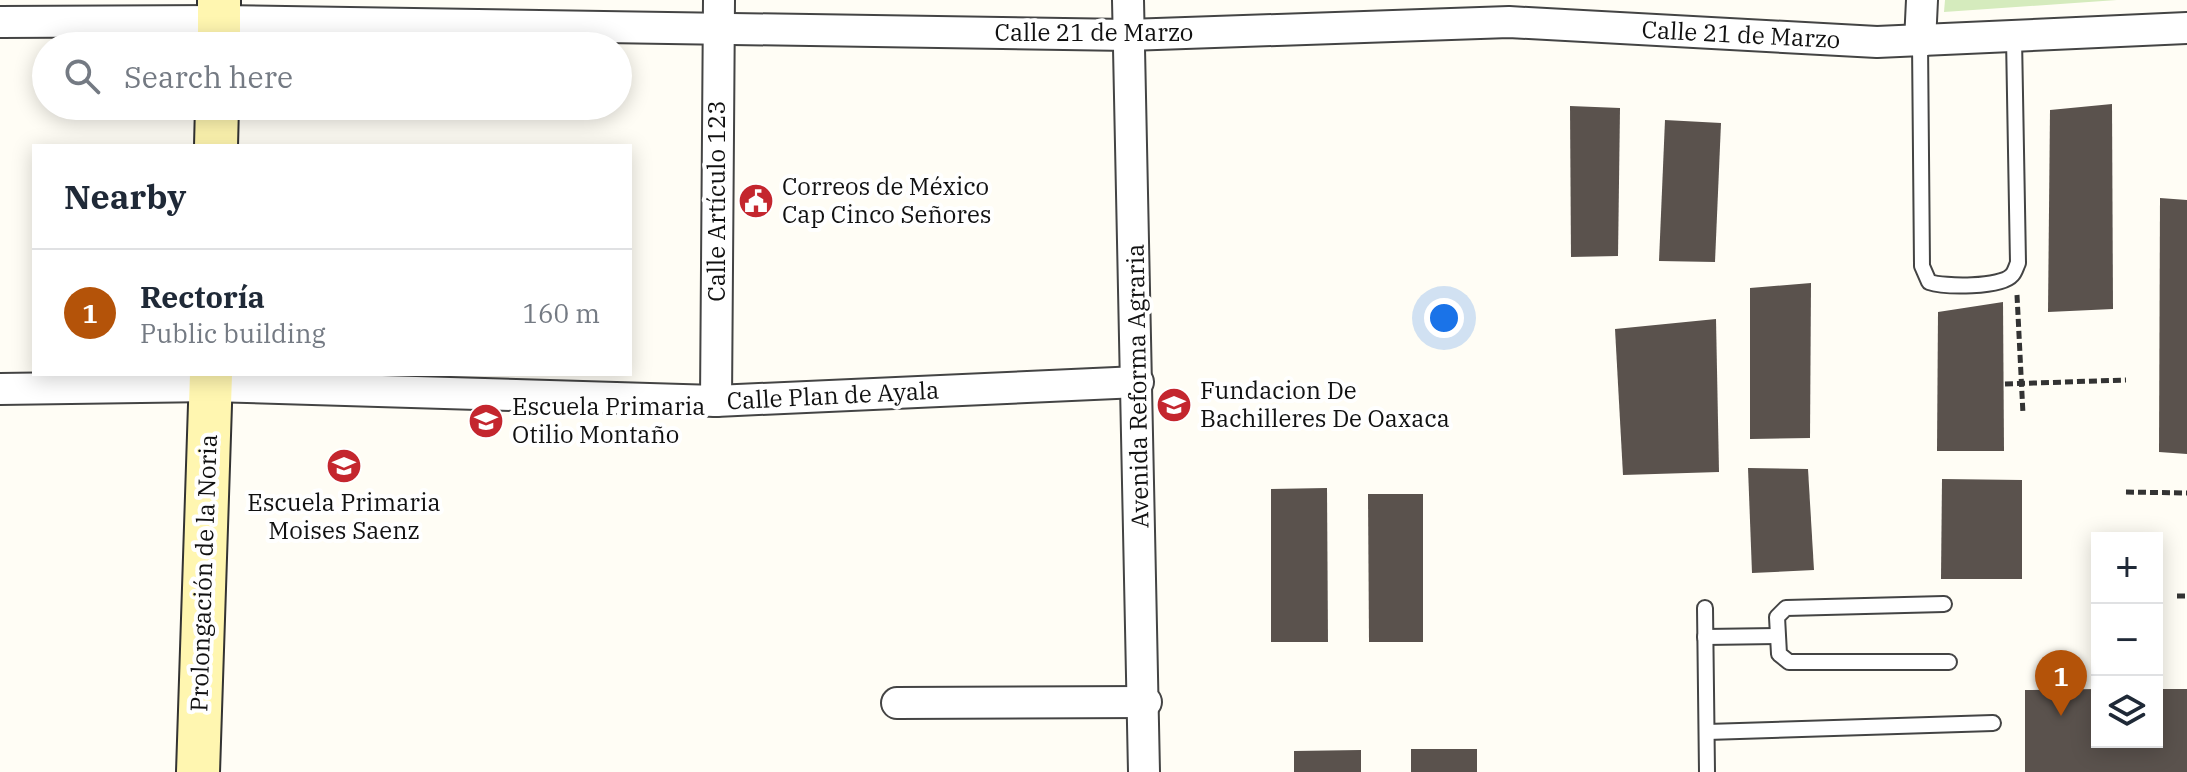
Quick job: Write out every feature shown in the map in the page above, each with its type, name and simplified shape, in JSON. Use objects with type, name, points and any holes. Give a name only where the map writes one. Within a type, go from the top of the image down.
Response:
[{"type":"street","name":"Calle Artículo 123","points":[[716,401],[719,0]]},
{"type":"street","name":"Avenida Reforma Agraria","points":[[1128,0],[1146,702],[1144,772]]},
{"type":"street","points":[[1920,42],[1922,0]]},
{"type":"street","name":"Calle 21 de Marzo","points":[[0,22],[219,22],[1128,35],[1509,11],[1920,42],[2187,28]]},
{"type":"street","points":[[216,144],[217,120]]},
{"type":"street","name":"Calle Plan de Ayala","points":[[0,389],[211,380],[716,401],[1138,382]]},
{"type":"street","name":"Prolongación de la Noria","points":[[198,772],[211,380]]},
{"type":"street","points":[[897,703],[1146,702]]},
{"type":"lane","points":[[1920,42],[1922,266],[1929,282],[1941,286],[2000,282],[2012,276],[2018,263],[2014,38]]},
{"type":"lane","points":[[1944,604],[1786,608],[1777,617],[1777,636],[1779,654],[1789,662],[1949,662]]},
{"type":"lane","points":[[1705,608],[1707,772]]},
{"type":"lane","points":[[1705,637],[1777,636]]},
{"type":"lane","points":[[1707,732],[1993,723]]},
{"type":"path","points":[[2012,276],[2020,302],[2023,414]]},
{"type":"path","points":[[2005,384],[2126,380]]},
{"type":"path","points":[[2126,492],[2187,493]]},
{"type":"path","points":[[2177,596],[2187,596]]},
{"type":"green space","points":[[1945,0],[2117,0],[1944,12]]},
{"type":"building","points":[[2112,104],[2113,309],[2048,312],[2050,110]]},
{"type":"building","points":[[1570,106],[1620,108],[1618,256],[1571,257]]},
{"type":"building","points":[[1665,120],[1721,123],[1715,262],[1659,261]]},
{"type":"building","points":[[2160,198],[2187,200],[2187,454],[2159,452]]},
{"type":"building","points":[[1811,283],[1810,438],[1750,439],[1750,288]]},
{"type":"building","points":[[2003,302],[2004,451],[1937,451],[1938,312]]},
{"type":"building","points":[[1716,319],[1719,472],[1623,475],[1615,329]]},
{"type":"building","points":[[1748,468],[1808,469],[1814,570],[1752,573]]},
{"type":"building","points":[[1942,479],[2022,480],[2022,579],[1941,579]]},
{"type":"building","points":[[1327,488],[1328,642],[1271,642],[1271,489]]},
{"type":"building","points":[[1368,494],[1423,494],[1423,642],[1369,642]]},
{"type":"building","points":[[2091,689],[2091,748],[2163,748],[2163,689],[2187,689],[2187,772],[2025,772],[2025,690]]},
{"type":"building","points":[[1411,749],[1477,749],[1477,772],[1411,772]]},
{"type":"building","points":[[1361,750],[1361,772],[1294,772],[1294,751]]},
{"type":"place","name":"Correos de México Cap Cinco Señores","points":[[756,201]]},
{"type":"place","name":"Fundacion De Bachilleres De Oaxaca","points":[[1174,405]]},
{"type":"place","name":"Escuela Primaria Otilio Montaño","points":[[486,421]]},
{"type":"place","name":"Escuela Primaria Moises Saenz","points":[[344,466]]},
{"type":"place","name":"Rectoría","points":[[2061,716]]}]
